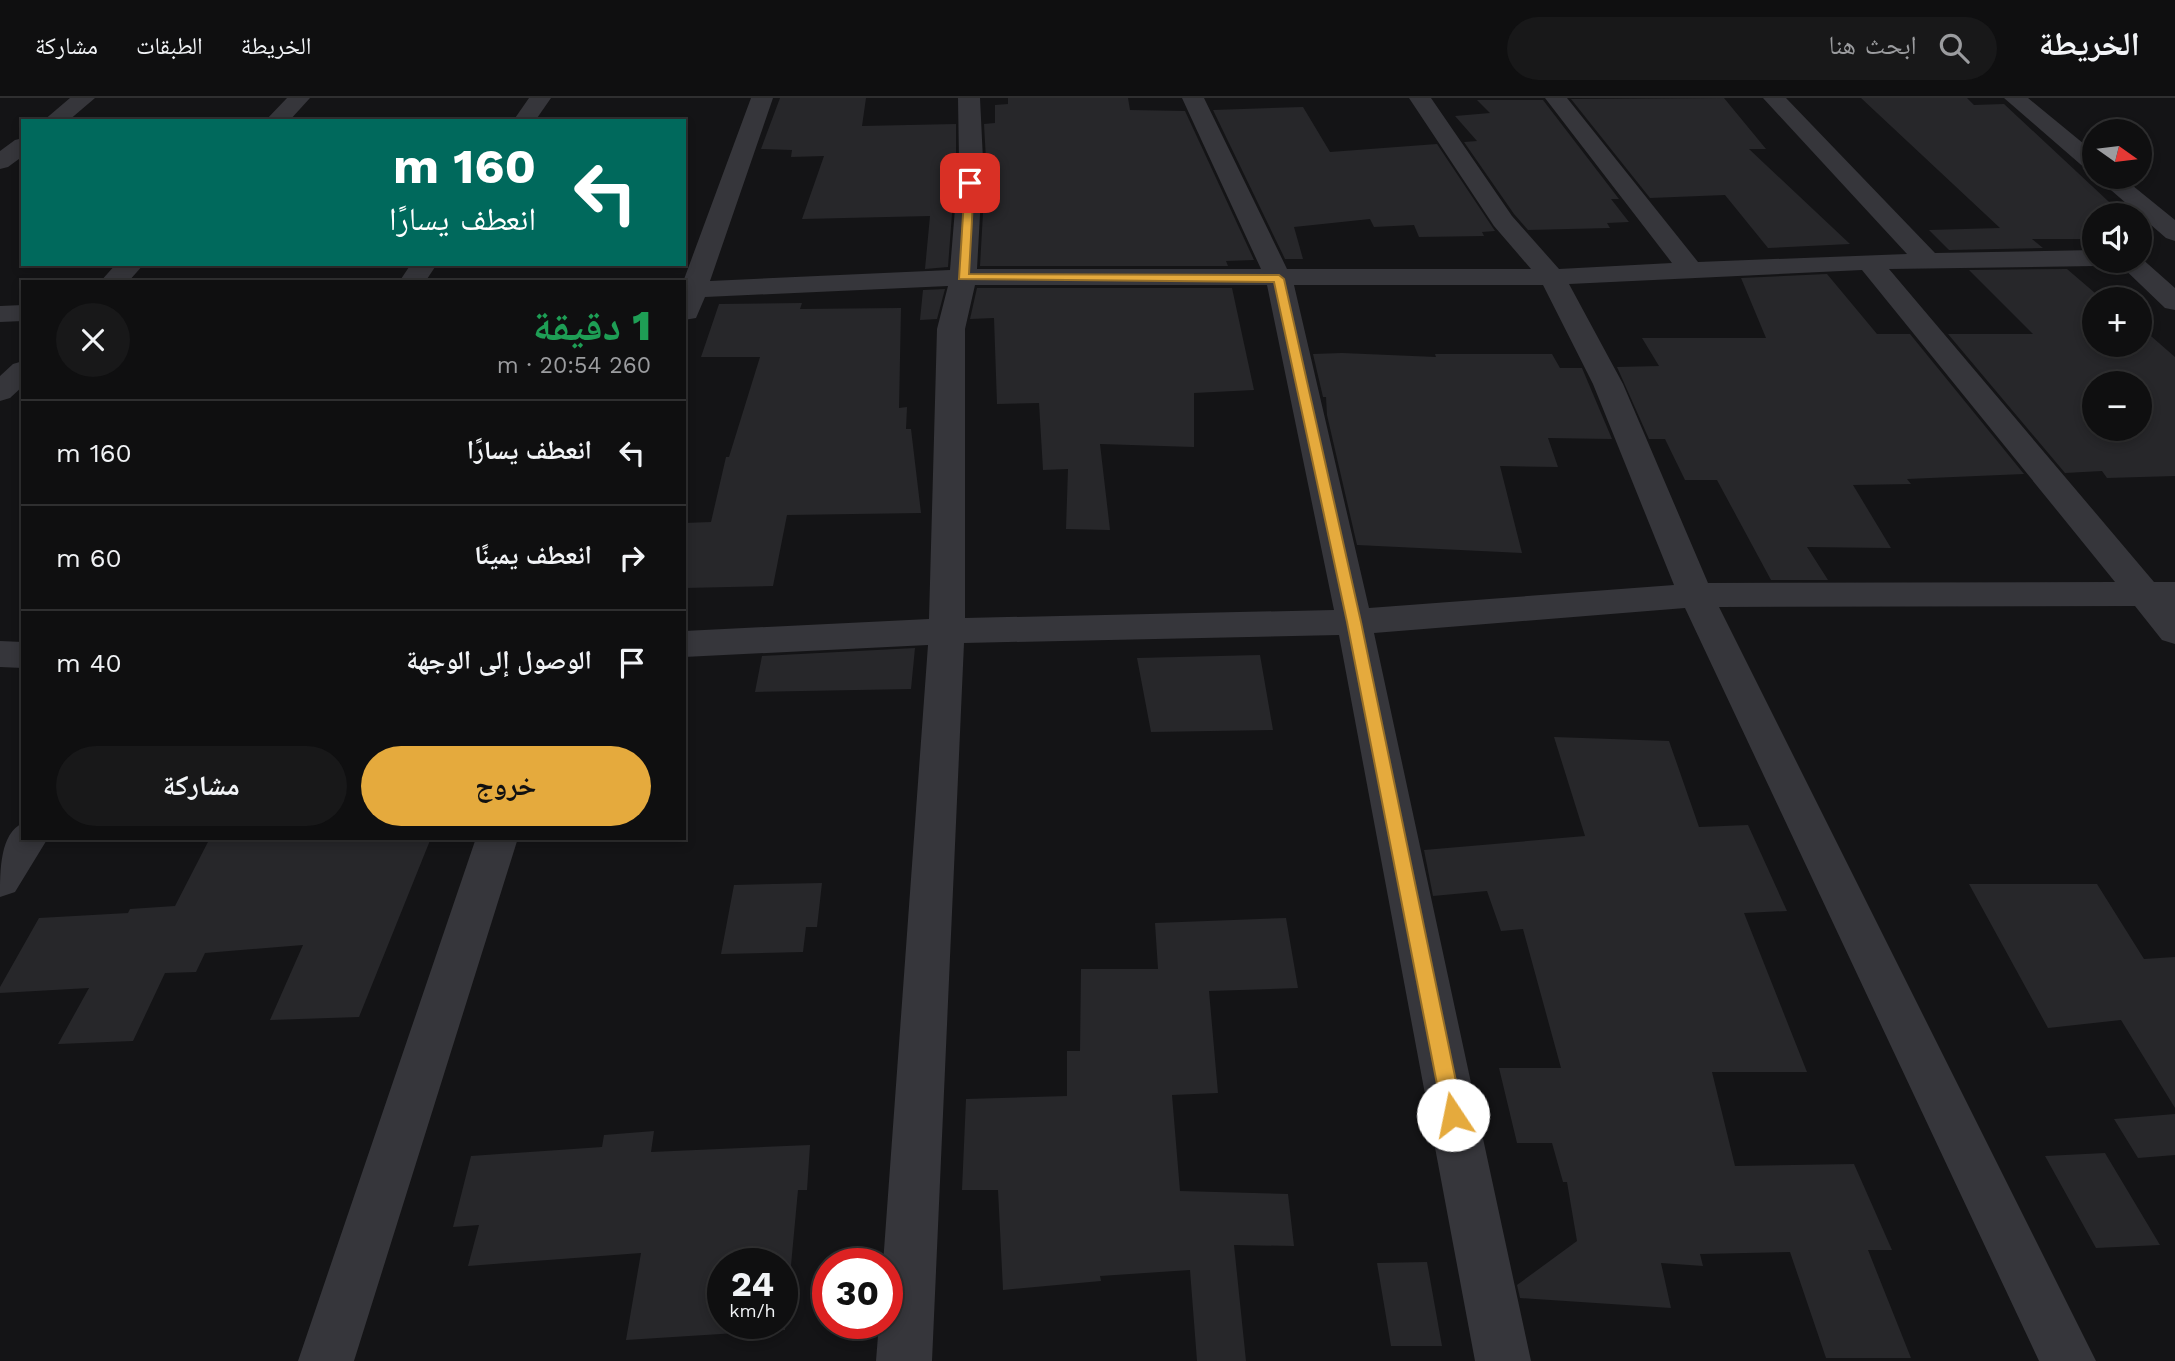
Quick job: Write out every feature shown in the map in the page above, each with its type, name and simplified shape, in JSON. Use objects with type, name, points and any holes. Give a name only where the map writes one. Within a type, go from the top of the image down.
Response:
[{"type":"street","points":[[57,119],[84,98]]},
{"type":"street","points":[[278,119],[299,98]]},
{"type":"street","points":[[524,119],[540,98]]},
{"type":"street","points":[[762,98],[689,290],[963,277],[1552,277],[1869,262],[2082,258]]},
{"type":"street","points":[[904,1361],[947,631],[951,329],[963,277],[971,160],[970,98]]},
{"type":"street","points":[[1194,98],[1279,279],[1354,622],[1503,1361]]},
{"type":"street","points":[[1420,98],[1503,220],[1552,277],[1608,384],[1696,595],[2068,1361]]},
{"type":"street","points":[[1556,98],[1691,270]]},
{"type":"street","points":[[1773,98],[1928,261]]},
{"type":"street","points":[[2015,98],[2082,154]]},
{"type":"street","points":[[0,162],[21,146]]},
{"type":"street","points":[[2122,189],[2175,233]]},
{"type":"street","points":[[2152,257],[2175,257]]},
{"type":"street","points":[[1869,262],[2161,594],[2175,631]]},
{"type":"street","points":[[115,280],[129,266]]},
{"type":"street","points":[[2142,273],[2175,302]]},
{"type":"street","points":[[0,314],[21,313]]},
{"type":"street","points":[[0,392],[21,372]]},
{"type":"street","points":[[686,644],[947,631],[1354,622],[1696,595],[2161,594]]},
{"type":"street","points":[[0,654],[21,655]]},
{"type":"street","points":[[0,879],[26,840]]},
{"type":"street","points":[[326,1361],[497,840]]},
{"type":"building","points":[[780,98],[866,98],[862,126],[956,124],[948,267],[925,269],[930,216],[802,219],[824,156],[791,157],[792,150],[761,149]]},
{"type":"building","points":[[1008,98],[1128,98],[1130,110],[1185,111],[1254,260],[1226,261],[1228,266],[980,266],[986,160],[984,124],[995,123],[995,105],[1008,104]]},
{"type":"building","points":[[1724,98],[1766,149],[1749,149],[1850,244],[1768,248],[1725,195],[1650,198],[1571,99]]},
{"type":"building","points":[[1861,98],[1967,98],[1974,105],[2004,104],[2082,177],[2082,189],[2095,189],[2110,203],[2082,203],[2082,239],[2032,239],[2043,248],[1949,250],[1929,230],[2000,228]]},
{"type":"building","points":[[1477,100],[1543,100],[1619,199],[1611,199],[1629,222],[1607,223],[1610,228],[1528,230],[1464,142],[1477,141],[1455,116],[1490,113]]},
{"type":"building","points":[[1303,107],[1330,152],[1437,144],[1495,231],[1482,232],[1484,236],[1419,237],[1414,225],[1374,227],[1370,219],[1294,227],[1303,259],[1285,259],[1213,110]]},
{"type":"building","points":[[2067,269],[2088,287],[2082,287],[2082,357],[2152,357],[2152,337],[2175,357],[2175,476],[2107,478],[2102,471],[2065,473],[1948,334],[2033,334],[1969,270]]},
{"type":"building","points":[[1827,274],[1877,334],[1910,334],[2024,474],[1907,479],[1911,484],[1853,485],[1891,548],[1807,547],[1828,580],[1771,580],[1717,480],[1685,480],[1665,439],[1649,439],[1617,367],[1659,366],[1642,338],[1766,338],[1741,278]]},
{"type":"building","points":[[977,288],[1232,288],[1254,390],[1194,393],[1194,447],[1100,444],[1110,530],[1066,529],[1068,469],[1043,470],[1039,403],[997,404],[994,318],[970,319]]},
{"type":"building","points":[[945,289],[937,319],[920,320],[923,290]]},
{"type":"building","points":[[802,303],[800,309],[901,308],[899,408],[907,407],[906,429],[911,429],[921,513],[787,515],[773,586],[686,588],[686,523],[711,522],[726,457],[729,457],[760,357],[701,357],[719,304]]},
{"type":"building","points":[[1313,354],[1436,357],[1435,354],[1552,354],[1560,368],[1582,368],[1612,439],[1548,438],[1558,467],[1500,466],[1522,553],[1357,545],[1327,415],[1326,397],[1323,397]]},
{"type":"building","points":[[915,648],[911,689],[755,692],[762,656]]},
{"type":"building","points":[[1260,655],[1273,730],[1151,732],[1137,658]]},
{"type":"building","points":[[1554,737],[1669,741],[1699,827],[1748,825],[1787,911],[1744,913],[1807,1072],[1712,1072],[1735,1166],[1854,1164],[1892,1250],[1868,1250],[1911,1358],[1826,1358],[1790,1252],[1700,1254],[1703,1266],[1661,1263],[1671,1308],[1520,1298],[1517,1285],[1577,1241],[1567,1182],[1563,1182],[1552,1143],[1517,1143],[1499,1068],[1561,1068],[1523,929],[1501,931],[1487,891],[1433,896],[1424,850],[1585,836]]},
{"type":"building","points":[[209,840],[430,840],[359,1017],[270,1020],[303,945],[205,953],[196,972],[165,973],[133,1041],[58,1044],[89,988],[0,993],[0,987],[39,918],[128,913],[130,909],[175,906]]},
{"type":"building","points":[[822,883],[817,927],[806,927],[803,952],[721,954],[734,885]]},
{"type":"building","points":[[1969,884],[2097,884],[2144,959],[2175,957],[2175,1108],[2121,1020],[2048,1028]]},
{"type":"building","points":[[1286,918],[1298,988],[1209,991],[1218,1093],[1172,1095],[1180,1191],[1288,1194],[1294,1246],[1234,1245],[1246,1361],[1197,1361],[1190,1270],[1100,1276],[1101,1281],[1003,1290],[998,1190],[962,1190],[966,1099],[1067,1096],[1067,1051],[1080,1051],[1081,969],[1158,969],[1155,923]]},
{"type":"building","points":[[2175,1114],[2175,1155],[2138,1158],[2114,1119]]},
{"type":"building","points":[[654,1131],[651,1152],[810,1145],[807,1190],[798,1190],[793,1248],[707,1248],[707,1335],[626,1340],[641,1253],[468,1266],[479,1225],[453,1227],[471,1156],[602,1147],[604,1135]]},
{"type":"building","points":[[2105,1153],[2160,1245],[2096,1248],[2045,1156]]},
{"type":"building","points":[[1427,1262],[1442,1346],[1391,1346],[1377,1263]]},
{"type":"route","points":[[970,183],[963,277],[1279,279],[1354,622],[1453,1115]]}]
